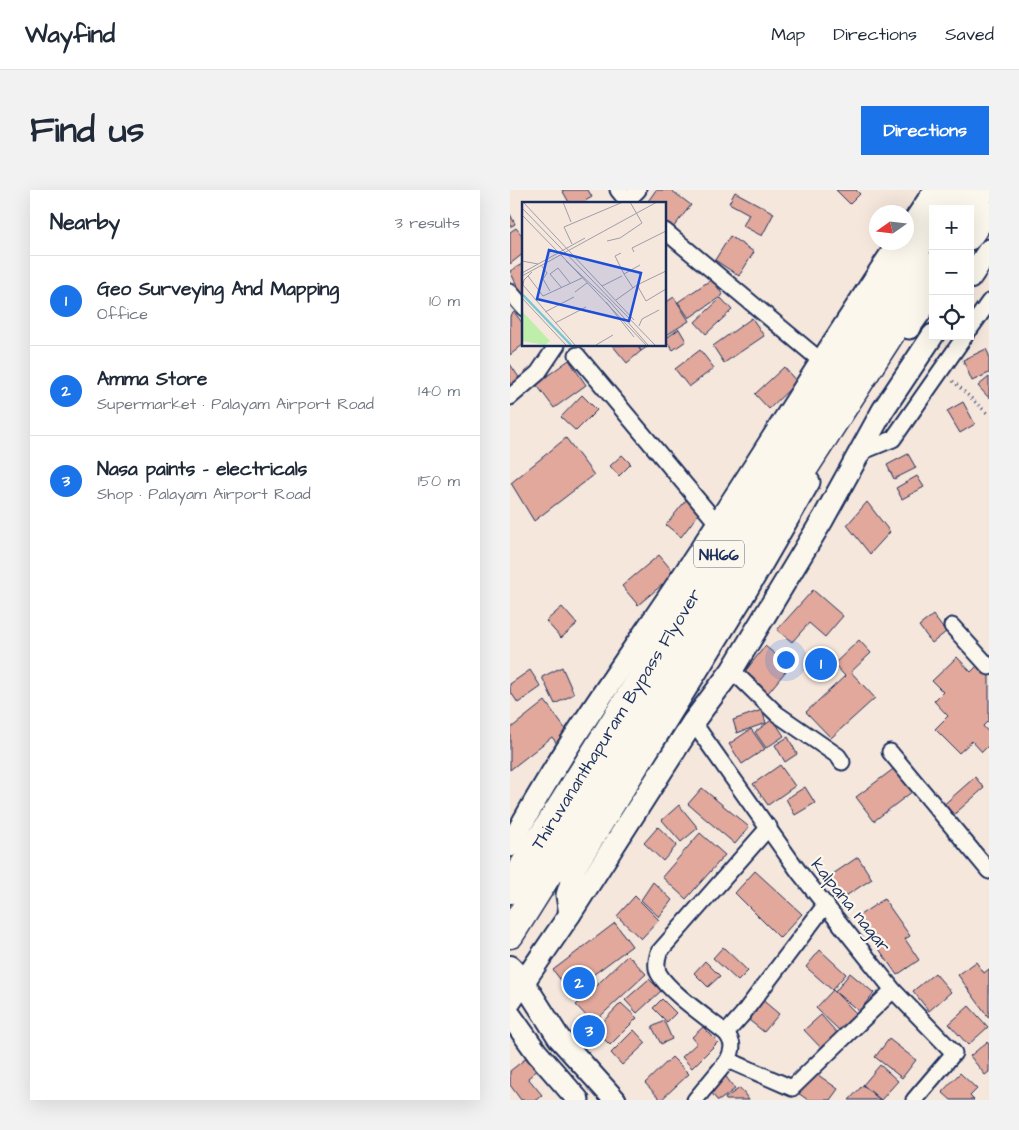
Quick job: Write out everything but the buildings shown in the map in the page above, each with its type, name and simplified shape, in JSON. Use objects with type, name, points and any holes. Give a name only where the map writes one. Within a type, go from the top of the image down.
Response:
[{"type":"highway","points":[[944,205],[953,190]]},
{"type":"highway","points":[[973,205],[982,190]]},
{"type":"highway","name":"Thiruvananthapuram Bypass Flyover","points":[[510,889],[716,558],[929,228]]},
{"type":"highway","name":"Thiruvananthapuram Bypass Flyover","points":[[510,934],[738,570],[929,273]]},
{"type":"street","points":[[914,220],[935,190]]},
{"type":"street","points":[[974,233],[989,212]]},
{"type":"street","points":[[666,233],[821,361]]},
{"type":"street","points":[[510,846],[540,789],[717,523],[895,250]]},
{"type":"street","points":[[974,272],[989,250]]},
{"type":"street","points":[[510,292],[522,306]]},
{"type":"street","points":[[570,914],[567,895],[576,866],[742,598],[843,425],[932,295]]},
{"type":"street","points":[[974,323],[989,302]]},
{"type":"street","points":[[510,1002],[517,975],[570,914],[693,722],[732,670],[861,452],[883,410],[930,340]]},
{"type":"street","points":[[861,452],[893,439],[962,340]]},
{"type":"street","points":[[510,397],[538,373],[557,346]]},
{"type":"street","points":[[577,355],[717,523]]},
{"type":"street","points":[[952,626],[989,667]]},
{"type":"street","points":[[732,670],[777,714],[838,756],[842,762]]},
{"type":"street","name":"kalpana nagar","points":[[693,722],[799,872],[893,990],[954,1053],[914,1100]]},
{"type":"street","points":[[890,752],[989,871]]},
{"type":"street","points":[[695,1100],[728,1060],[732,1050],[732,1040],[673,990],[658,973],[656,962],[658,952],[768,827]]},
{"type":"street","points":[[726,1033],[742,1015],[826,904]]},
{"type":"street","points":[[517,975],[559,1038],[615,1100]]},
{"type":"street","points":[[728,1060],[792,1088],[893,990]]},
{"type":"street","points":[[510,1015],[537,1053],[578,1100]]},
{"type":"path","points":[[941,370],[989,415]]},
{"type":"place","name":"Geo Surveying And Mapping","points":[[821,664]]},
{"type":"place","name":"Amma Store","points":[[579,983]]},
{"type":"place","name":"Nasa paints - electricals","points":[[589,1031]]}]
